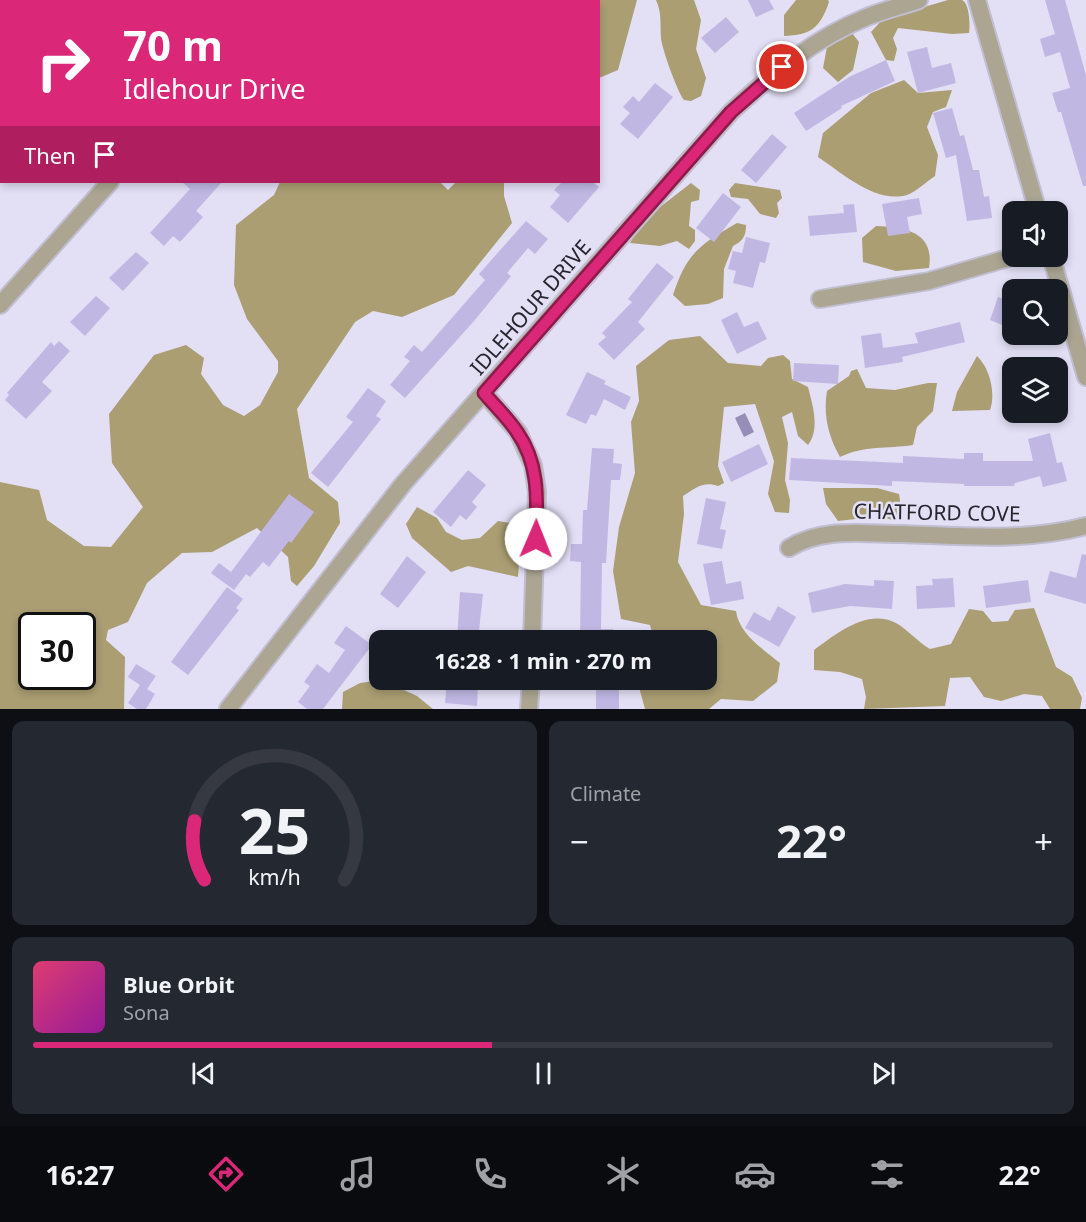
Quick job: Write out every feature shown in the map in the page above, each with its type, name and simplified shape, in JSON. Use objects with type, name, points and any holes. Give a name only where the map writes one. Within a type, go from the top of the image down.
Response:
[{"type":"street","name":"IDLEHOUR DRIVE","points":[[228,709],[403,484],[731,112],[768,77],[808,47],[865,17],[919,0]]},
{"type":"street","points":[[977,0],[1035,201]]},
{"type":"street","points":[[0,305],[109,183]]},
{"type":"street","points":[[820,299],[929,281],[1002,260]]},
{"type":"street","points":[[1054,267],[1086,377]]},
{"type":"street","points":[[484,393],[518,432],[533,465],[537,492],[532,630]]},
{"type":"street","name":"CHATFORD COVE","points":[[789,548],[798,542],[832,533],[1019,537],[1086,526]]},
{"type":"street","points":[[529,709],[530,690]]},
{"type":"shaded area","points":[[600,0],[637,0],[618,70],[600,78]]},
{"type":"shaded area","points":[[656,0],[694,0],[701,20],[696,49],[706,78],[701,96],[691,101],[684,100],[681,95],[667,60],[661,38],[660,14]]},
{"type":"shaded area","points":[[796,0],[828,0],[829,2],[818,24],[808,32],[784,36],[784,15]]},
{"type":"shaded area","points":[[948,0],[965,2],[969,15],[969,33],[952,34],[898,28],[893,38],[897,49],[894,61],[886,60],[871,32],[883,19]]},
{"type":"shaded area","points":[[852,33],[859,42],[853,70],[838,82],[823,68],[827,47]]},
{"type":"shaded area","points":[[904,80],[918,93],[952,90],[946,107],[933,112],[927,127],[938,155],[935,176],[907,195],[895,197],[883,195],[860,185],[818,157],[823,133],[871,93]]},
{"type":"shaded area","points":[[280,183],[441,183],[448,190],[455,183],[504,183],[504,196],[512,223],[454,295],[402,317],[373,311],[355,322],[297,409],[309,478],[338,502],[340,523],[314,566],[297,586],[291,581],[288,557],[257,528],[212,552],[182,553],[147,583],[128,622],[108,630],[106,640],[125,657],[124,709],[0,709],[0,482],[39,490],[47,520],[84,546],[111,547],[143,507],[112,463],[109,414],[154,355],[186,345],[204,358],[201,374],[223,405],[244,416],[260,405],[278,372],[278,361],[247,319],[234,285],[236,225],[274,195]]},
{"type":"shaded area","points":[[691,183],[700,190],[699,200],[691,202],[689,226],[695,230],[695,241],[689,249],[677,241],[660,246],[630,243],[642,221]]},
{"type":"shaded area","points":[[735,183],[780,190],[782,198],[777,203],[779,213],[776,218],[760,214],[748,199],[731,197],[729,190]]},
{"type":"shaded area","points":[[737,223],[746,225],[745,232],[742,240],[733,246],[724,269],[723,298],[708,304],[685,306],[673,295],[689,260],[704,244]]},
{"type":"shaded area","points":[[876,226],[907,230],[923,239],[930,256],[929,268],[896,271],[863,262],[862,238]]},
{"type":"shaded area","points":[[700,336],[728,363],[761,366],[768,358],[783,355],[790,361],[792,379],[808,387],[815,425],[808,445],[798,436],[792,412],[782,417],[788,443],[785,480],[790,500],[789,513],[775,512],[768,494],[774,461],[755,404],[724,407],[718,466],[724,483],[718,486],[708,484],[700,486],[683,496],[684,514],[678,562],[701,605],[736,611],[747,634],[780,663],[777,682],[753,701],[721,699],[709,709],[645,709],[640,690],[717,690],[717,630],[651,630],[650,625],[621,619],[613,571],[619,527],[635,473],[631,422],[639,401],[636,366],[669,340]]},
{"type":"shaded area","points":[[977,356],[982,361],[991,382],[990,410],[952,411],[957,392]]},
{"type":"shaded area","points":[[857,369],[866,388],[895,390],[937,383],[933,411],[917,427],[913,445],[867,449],[840,457],[832,441],[828,425],[827,391],[849,376],[851,371]]},
{"type":"shaded area","points":[[745,413],[754,432],[744,437],[735,418]]},
{"type":"shaded area","points":[[823,488],[877,488],[899,494],[902,514],[892,520],[869,512],[864,518],[838,521],[826,504]]},
{"type":"shaded area","points":[[417,507],[437,518],[446,532],[462,540],[480,538],[498,521],[522,525],[518,577],[468,566],[451,572],[412,538],[406,524]]},
{"type":"shaded area","points":[[1034,608],[1056,667],[1072,677],[1082,698],[1080,709],[1050,709],[1042,696],[1024,694],[1001,701],[984,697],[970,677],[950,678],[945,706],[864,709],[866,697],[862,679],[840,672],[814,670],[814,650],[842,630],[863,621],[885,619],[896,623],[930,649],[951,644],[969,609],[983,611],[992,622],[1008,621],[1015,610]]},
{"type":"shaded area","points":[[369,682],[369,690],[404,690],[417,696],[433,709],[342,709],[343,692],[360,683]]},
{"type":"building","points":[[748,0],[769,0],[774,9],[756,17]]},
{"type":"building","points":[[1045,0],[1065,0],[1086,75],[1086,186],[1083,186],[1061,112],[1058,112],[1052,93],[1070,88],[1060,52],[1045,57],[1040,39],[1055,34]]},
{"type":"building","points":[[726,17],[739,32],[715,53],[701,38]]},
{"type":"building","points":[[927,47],[932,68],[951,63],[956,83],[918,93],[907,52]]},
{"type":"building","points":[[886,60],[895,81],[841,106],[842,108],[806,131],[794,113],[849,77]]},
{"type":"building","points":[[655,83],[673,97],[638,139],[620,124],[630,113],[623,107],[633,96],[639,102]]},
{"type":"building","points":[[952,108],[960,136],[964,135],[973,170],[979,170],[984,197],[989,196],[992,218],[967,221],[956,155],[946,158],[933,113]]},
{"type":"building","points":[[772,134],[787,147],[756,183],[741,170]]},
{"type":"building","points":[[183,183],[221,183],[196,211],[203,217],[180,242],[173,236],[164,246],[150,233],[190,189]]},
{"type":"building","points":[[561,183],[594,183],[599,187],[568,223],[550,207],[560,195],[554,190]]},
{"type":"building","points":[[723,193],[741,207],[714,242],[696,228]]},
{"type":"building","points":[[919,198],[922,214],[907,217],[910,233],[888,236],[882,204]]},
{"type":"building","points":[[854,204],[857,232],[810,236],[808,216],[844,213],[843,205]]},
{"type":"building","points":[[526,221],[548,239],[535,254],[528,248],[507,273],[511,276],[405,398],[390,385],[410,361],[404,357],[414,345],[422,352],[485,280],[479,274]]},
{"type":"building","points":[[746,237],[770,243],[765,263],[760,262],[753,288],[733,283],[736,271],[728,269],[733,251],[742,253]]},
{"type":"building","points":[[136,252],[149,263],[123,291],[109,278]]},
{"type":"building","points":[[657,263],[674,277],[638,322],[645,329],[614,360],[598,344],[606,337],[602,333],[632,302],[628,299]]},
{"type":"building","points":[[96,296],[110,308],[85,336],[70,322]]},
{"type":"building","points":[[998,297],[1002,298],[1002,325],[990,320]]},
{"type":"building","points":[[737,312],[744,327],[758,321],[767,339],[737,354],[721,320]]},
{"type":"building","points":[[960,322],[965,342],[902,357],[903,362],[865,368],[861,336],[881,333],[883,348],[918,343],[915,333]]},
{"type":"building","points":[[59,341],[70,351],[42,382],[52,391],[26,419],[5,400],[9,395],[7,393],[51,342],[54,346]]},
{"type":"building","points":[[794,363],[839,365],[838,384],[793,381]]},
{"type":"building","points":[[587,372],[606,381],[604,384],[631,397],[625,410],[604,399],[596,416],[591,414],[586,424],[566,415]]},
{"type":"building","points":[[368,388],[386,401],[376,416],[381,419],[328,487],[311,473],[353,422],[346,417]]},
{"type":"building","points":[[1050,433],[1057,463],[1062,462],[1067,481],[1043,487],[1040,476],[1015,483],[1014,486],[964,486],[964,484],[892,481],[892,486],[789,480],[791,458],[903,463],[903,456],[964,459],[964,453],[983,453],[983,461],[1033,461],[1028,439]]},
{"type":"building","points":[[759,444],[768,464],[731,482],[722,462]]},
{"type":"building","points":[[592,448],[614,449],[613,463],[622,464],[620,480],[611,480],[606,563],[602,563],[601,629],[613,630],[580,630],[581,562],[570,561],[571,544],[582,544],[583,510],[587,510]]},
{"type":"building","points":[[468,470],[486,485],[472,502],[477,507],[466,520],[460,515],[451,527],[433,512]]},
{"type":"building","points":[[289,494],[314,512],[291,543],[289,541],[269,567],[263,562],[250,577],[246,574],[234,590],[211,573],[219,563],[231,572]]},
{"type":"building","points":[[706,498],[726,502],[720,529],[726,530],[722,549],[697,544]]},
{"type":"building","points":[[1082,554],[1086,555],[1086,604],[1044,592],[1050,571],[1076,578]]},
{"type":"building","points":[[407,556],[426,572],[398,608],[380,594]]},
{"type":"building","points":[[722,561],[726,584],[741,581],[744,599],[711,605],[703,564]]},
{"type":"building","points":[[953,578],[955,607],[917,609],[916,586],[933,585],[932,579]]},
{"type":"building","points":[[874,580],[894,581],[892,609],[850,606],[812,613],[808,593],[845,584],[874,586]]},
{"type":"building","points":[[1028,580],[1031,602],[986,608],[983,586]]},
{"type":"building","points":[[227,587],[243,599],[236,608],[239,610],[188,675],[171,662]]},
{"type":"building","points":[[460,592],[483,594],[479,630],[458,630]]},
{"type":"building","points":[[778,606],[796,617],[779,647],[745,628],[754,612],[770,621]]},
{"type":"building","points":[[346,626],[369,643],[369,649],[323,709],[307,709],[298,702],[310,686],[304,682],[317,664],[329,673],[345,650],[334,643]]},
{"type":"building","points":[[136,664],[156,676],[147,689],[155,694],[146,709],[137,709],[128,703],[140,685],[128,677]]},
{"type":"building","points":[[446,690],[478,690],[477,706],[445,703]]},
{"type":"building","points":[[596,690],[619,690],[619,709],[596,709]]},
{"type":"route","points":[[536,539],[537,492],[533,465],[518,432],[484,393],[731,112],[782,67]]}]
